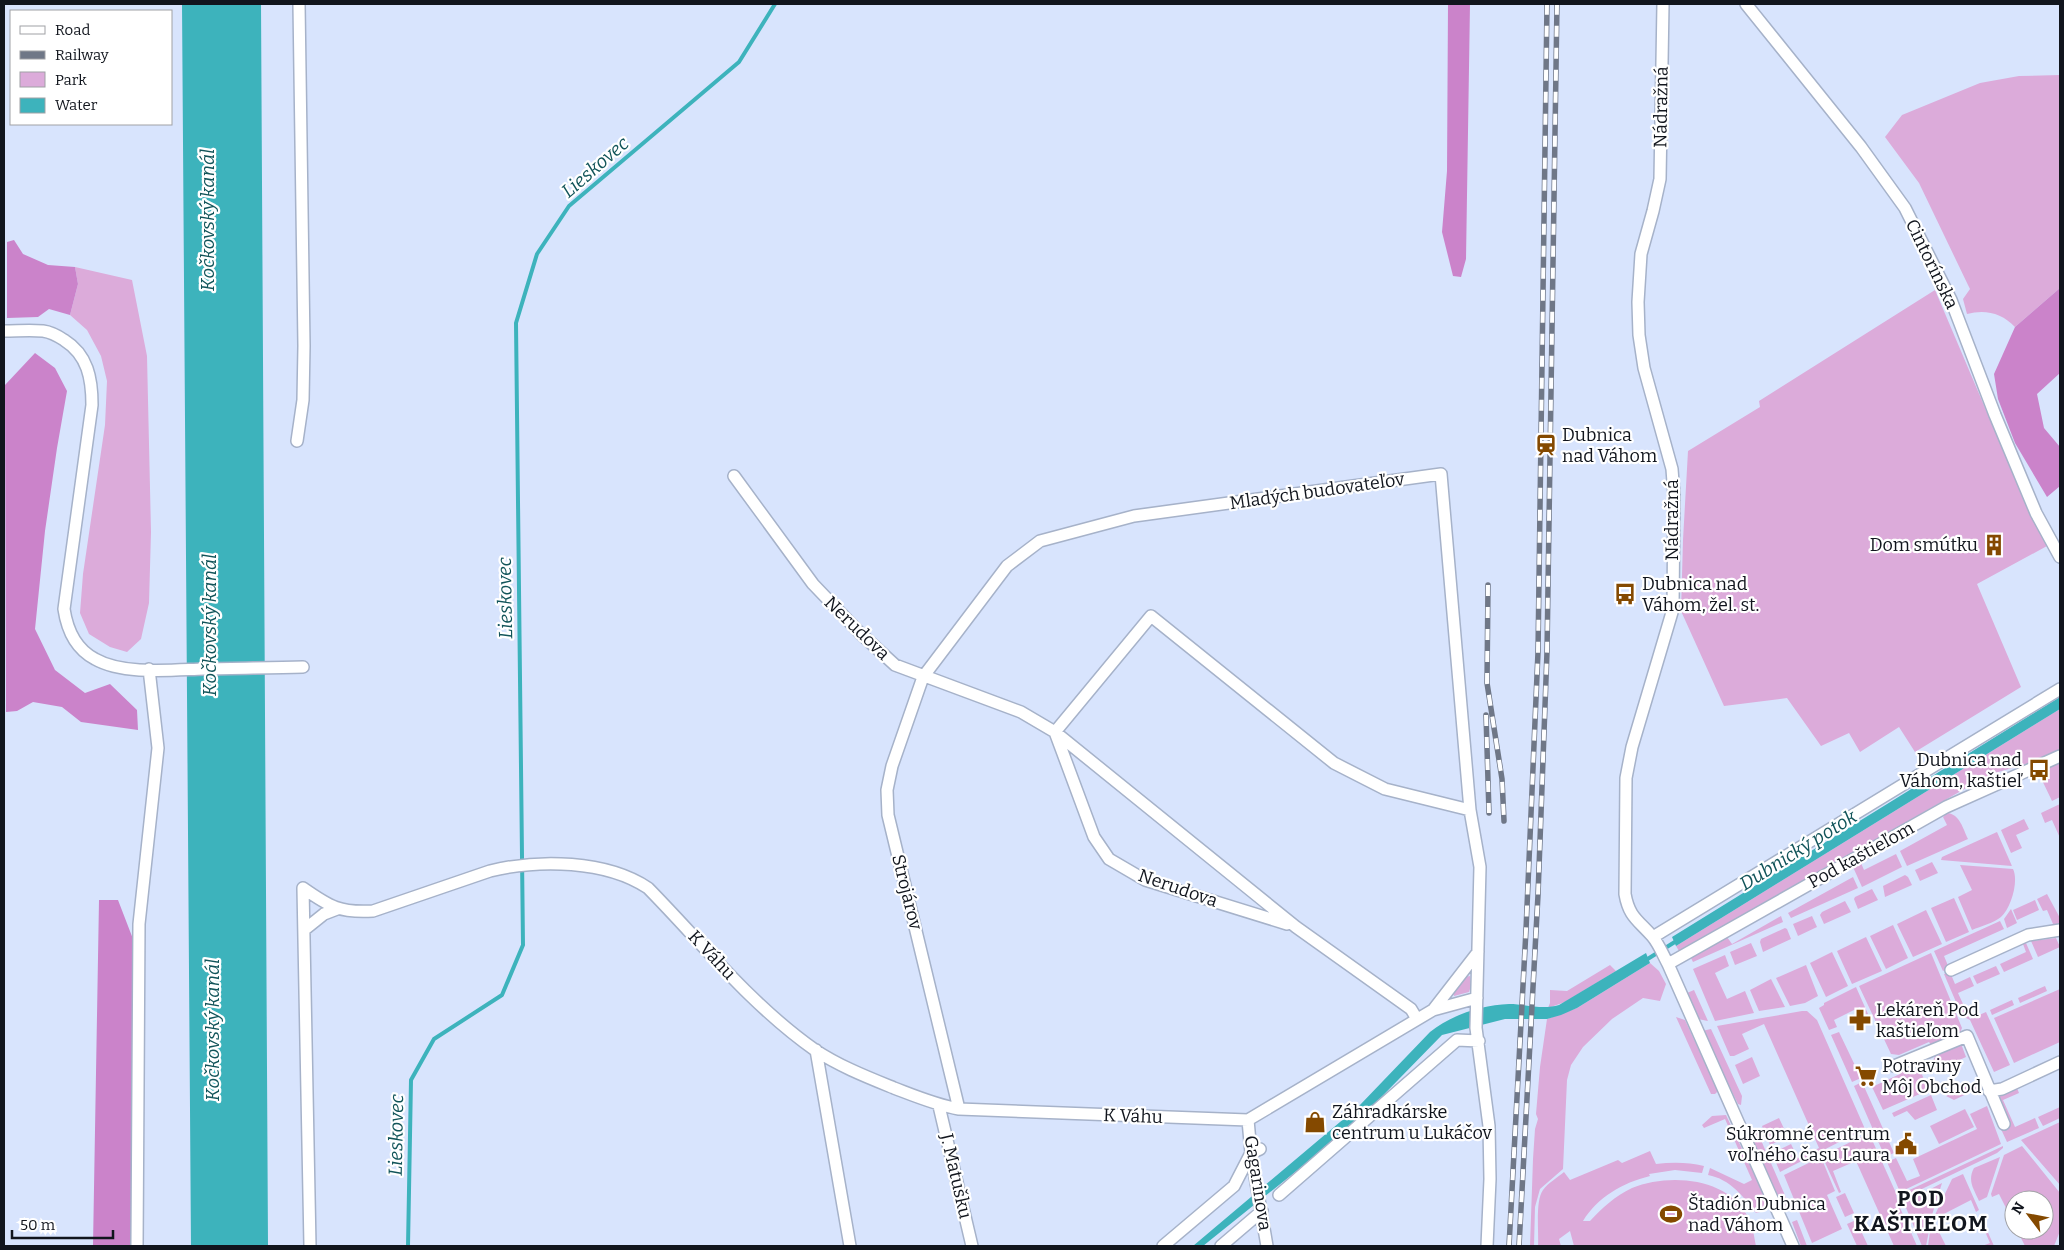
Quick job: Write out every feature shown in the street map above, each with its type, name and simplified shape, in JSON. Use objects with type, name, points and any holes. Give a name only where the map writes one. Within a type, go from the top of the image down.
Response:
[{"type":"street","points":[[297,441],[303,400],[304,346],[299,4]]},
{"type":"street","name":"Nádražná","points":[[1660,950],[1632,916],[1627,906],[1625,894],[1626,778],[1632,747],[1673,609],[1674,495],[1672,469],[1644,368],[1639,335],[1641,254],[1660,179],[1663,4]]},
{"type":"street","name":"Cintorínska","points":[[1746,4],[1861,147],[1905,208],[1951,300],[1994,415],[2036,513],[2060,557]]},
{"type":"street","points":[[4,331],[41,331],[60,338],[79,352],[90,375],[92,405],[64,609],[67,625],[76,642],[93,658],[118,668],[173,670],[303,667]]},
{"type":"street","name":"Mladých budovateľov","points":[[924,677],[1007,566],[1040,541],[1134,516],[1441,474],[1470,810],[1480,867],[1476,1028],[1489,1126],[1490,1179],[1487,1246]]},
{"type":"street","name":"Nerudova","points":[[734,476],[813,584],[860,633],[895,665],[1021,712],[1055,732],[1296,927],[1411,1009],[1416,1019]]},
{"type":"street","points":[[1055,732],[1151,616],[1334,764],[1385,789],[1470,810]]},
{"type":"street","points":[[137,1246],[139,924],[158,748],[149,669]]},
{"type":"street","name":"Strojárov","points":[[924,677],[892,766],[887,790],[888,815],[959,1109]]},
{"type":"street","points":[[1793,1246],[1660,950],[2060,689]]},
{"type":"street","name":"Nerudova","points":[[1055,732],[1094,837],[1109,859],[1145,880],[1296,927]]},
{"type":"street","name":"Pod kaštieľom","points":[[1660,950],[1946,807],[2060,756]]},
{"type":"street","name":"K Váhu","points":[[337,909],[354,912],[373,911],[510,866],[572,865],[603,869],[628,876],[648,888],[745,991],[776,1020],[816,1050],[868,1078],[939,1106],[959,1109],[1248,1120]]},
{"type":"street","points":[[310,1246],[303,888],[337,909]]},
{"type":"street","points":[[304,930],[324,914],[337,909]]},
{"type":"street","points":[[1951,970],[2028,935],[2060,930]]},
{"type":"street","points":[[1433,1010],[1478,952]]},
{"type":"street","points":[[1248,1120],[1433,1010],[1477,1003]]},
{"type":"street","points":[[1894,1066],[1967,1036],[2004,1124]]},
{"type":"street","points":[[1279,1195],[1457,1040],[1478,1041]]},
{"type":"street","points":[[816,1050],[850,1246]]},
{"type":"street","points":[[1989,1090],[2002,1089],[2060,1062]]},
{"type":"street","name":"J. Matušku","points":[[939,1106],[972,1246]]},
{"type":"street","name":"Gagarinova","points":[[1248,1120],[1256,1151],[1256,1179],[1267,1246]]},
{"type":"street","points":[[1163,1246],[1234,1186],[1256,1151]]},
{"type":"street","points":[[1221,1246],[1262,1209]]},
{"type":"green space","points":[[2060,75],[2060,288],[2015,327],[2005,318],[1993,313],[1967,314],[1963,299],[1970,289],[1919,183],[1885,137],[1902,115],[1980,83],[2019,76]]},
{"type":"green space","points":[[75,267],[132,280],[147,356],[151,532],[149,603],[141,639],[127,652],[110,647],[89,634],[80,613],[83,574],[105,425],[107,381],[101,356],[87,330],[70,315],[78,284]]},
{"type":"green space","points":[[1935,290],[2031,516],[2047,546],[1977,584],[2021,687],[1915,752],[1899,727],[1860,752],[1849,733],[1821,746],[1787,698],[1724,706],[1681,611],[1688,451],[1760,407],[1759,401]]},
{"type":"green space","points":[[2060,709],[2060,749],[2055,756],[1991,774],[1679,951],[1676,946]]},
{"type":"green space","points":[[2060,763],[2060,797],[2052,801],[2040,776],[2042,769]]},
{"type":"green space","points":[[2060,804],[2060,838],[2052,820],[2045,823],[2041,813]]},
{"type":"green space","points":[[1947,813],[1958,819],[1968,839],[1907,866],[1900,851],[1947,825],[1943,817]]},
{"type":"green space","points":[[2024,819],[2029,829],[2016,835],[2022,848],[2011,853],[2001,830]]},
{"type":"green space","points":[[1997,832],[2012,866],[1941,860],[1942,857]]},
{"type":"green space","points":[[1896,854],[1902,867],[1862,887],[1853,867],[1861,863],[1864,870]]},
{"type":"green space","points":[[1932,862],[1938,873],[1920,881],[1915,870]]},
{"type":"green space","points":[[1960,865],[2013,869],[2015,880],[2013,894],[2005,913],[2001,917],[1972,930],[1958,897],[1972,890]]},
{"type":"green space","points":[[1905,875],[1912,885],[1885,897],[1883,886]]},
{"type":"green space","points":[[1853,877],[1858,888],[1791,918],[1788,913]]},
{"type":"green space","points":[[1872,889],[1878,900],[1858,909],[1855,897]]},
{"type":"green space","points":[[2047,894],[2060,918],[2060,925],[2053,924],[2047,910],[2043,911],[2037,899]]},
{"type":"green space","points":[[1954,898],[1969,932],[1946,942],[1931,908]]},
{"type":"green space","points":[[2035,900],[2039,910],[2017,920],[2013,910]]},
{"type":"green space","points":[[1845,901],[1851,912],[1824,924],[1820,915],[1822,912]]},
{"type":"green space","points":[[2011,909],[2017,923],[2007,928],[2004,919]]},
{"type":"green space","points":[[1926,910],[1942,944],[1913,957],[1897,924]]},
{"type":"green space","points":[[1781,916],[1783,922],[1693,962],[1691,958],[1727,937],[1732,944]]},
{"type":"green space","points":[[1812,916],[1817,927],[1798,936],[1793,924]]},
{"type":"green space","points":[[2000,921],[2004,929],[1944,956],[1949,968],[1943,971],[1934,951]]},
{"type":"green space","points":[[1893,925],[1908,958],[1886,969],[1870,936]]},
{"type":"green space","points":[[1785,928],[1791,939],[1763,952],[1761,939]]},
{"type":"green space","points":[[1866,937],[1882,971],[1852,984],[1837,951]]},
{"type":"green space","points":[[2056,938],[2060,947],[2038,957],[2031,941]]},
{"type":"green space","points":[[1751,943],[1757,956],[1735,965],[1730,952]]},
{"type":"green space","points":[[2026,943],[2033,959],[2004,972],[2000,964],[2026,952],[2023,944]]},
{"type":"green space","points":[[1832,952],[1848,986],[1826,997],[1810,963]]},
{"type":"green space","points":[[1931,953],[1962,1028],[1959,1035],[1931,1045],[1929,1042],[1899,1055],[1891,1054],[1859,986]]},
{"type":"green space","points":[[1725,955],[1729,966],[1715,973],[1727,999],[1745,991],[1754,1013],[1715,1021],[1693,969]]},
{"type":"green space","points":[[1650,963],[1659,971],[1666,984],[1660,1001],[1643,998],[1612,1019],[1583,1047],[1571,1065],[1567,1080],[1563,1169],[1540,1189],[1535,1207],[1534,1246],[1530,1246],[1533,1159],[1535,1129],[1538,1119],[1536,1114],[1547,1019],[1577,1008]]},
{"type":"green space","points":[[1610,965],[1616,971],[1565,1002],[1548,1008],[1550,990],[1567,991]]},
{"type":"green space","points":[[1806,965],[1818,996],[1805,1003],[1790,1006],[1776,978]]},
{"type":"green space","points":[[1996,966],[2000,974],[1977,984],[1973,976]]},
{"type":"green space","points":[[1950,972],[1955,984],[1970,977],[1974,986],[1958,993],[1970,1019],[1986,1012],[2010,1065],[1994,1072],[1970,1020],[1962,1016],[1944,974]]},
{"type":"green space","points":[[1470,976],[1471,986],[1469,992],[1454,996],[1453,992],[1465,977]]},
{"type":"green space","points":[[1771,979],[1785,1007],[1759,1011],[1750,990]]},
{"type":"green space","points":[[2045,986],[2047,991],[2020,1003],[2018,998]]},
{"type":"green space","points":[[1856,987],[1868,1014],[1864,1015],[1860,1007],[1834,1020],[1837,1027],[1829,1030],[1819,1008],[1824,1003]]},
{"type":"green space","points":[[2060,989],[2060,1042],[2014,1063],[1994,1018]]},
{"type":"green space","points":[[1694,990],[1708,1021],[1698,1019],[1687,993]]},
{"type":"green space","points":[[2012,1000],[2014,1005],[1992,1015],[1990,1010]]},
{"type":"green space","points":[[1807,1011],[1817,1020],[1865,1129],[1780,1172],[1772,1153],[1791,1144],[1798,1158],[1819,1148],[1764,1024],[1742,1034],[1749,1049],[1734,1056],[1730,1056],[1717,1026]]},
{"type":"green space","points":[[1676,1017],[1685,1020],[1718,1091],[1715,1094],[1711,1094]]},
{"type":"green space","points":[[1711,1029],[1742,1096],[1741,1105],[1738,1104],[1702,1031]]},
{"type":"green space","points":[[1839,1032],[1861,1078],[1852,1082],[1831,1035]]},
{"type":"green space","points":[[1960,1041],[1966,1057],[1935,1071],[1934,1069],[1928,1071],[1926,1067],[1932,1063],[1937,1052]]},
{"type":"green space","points":[[1752,1057],[1760,1076],[1743,1084],[1735,1065]]},
{"type":"green space","points":[[1903,1066],[1911,1071],[1919,1068],[1929,1090],[1883,1110],[1872,1087],[1900,1074],[1899,1070]]},
{"type":"green space","points":[[1862,1082],[1894,1153],[1885,1157],[1854,1086]]},
{"type":"green space","points":[[1976,1082],[1979,1088],[1954,1100],[1946,1096]]},
{"type":"green space","points":[[2017,1088],[2019,1093],[2003,1100],[2015,1127],[2035,1118],[2039,1128],[2007,1142],[2000,1127],[1998,1097]]},
{"type":"green space","points":[[1931,1095],[1937,1110],[1915,1120],[1907,1111],[1894,1117],[1892,1113]]},
{"type":"green space","points":[[1987,1106],[2001,1144],[1900,1192],[1887,1162],[1896,1158],[1907,1181],[1920,1176],[1913,1159],[1977,1129],[1970,1114]]},
{"type":"green space","points":[[2060,1107],[2060,1118],[2043,1126],[2038,1117]]},
{"type":"green space","points":[[1965,1109],[1974,1127],[1939,1144],[1930,1126]]},
{"type":"green space","points":[[1726,1115],[1769,1206],[1765,1211],[1756,1213],[1730,1185],[1723,1180],[1708,1175],[1710,1168],[1744,1184],[1752,1180],[1725,1119],[1704,1128],[1702,1125],[1712,1116]]},
{"type":"green space","points":[[1779,1118],[1788,1137],[1770,1145],[1762,1126]]},
{"type":"green space","points":[[2060,1122],[2060,1185],[2021,1140]]},
{"type":"green space","points":[[1757,1131],[1791,1209],[1785,1211],[1750,1135]]},
{"type":"green space","points":[[1869,1133],[1917,1246],[1894,1246],[1856,1161],[1833,1171],[1841,1192],[1839,1193],[1822,1156]]},
{"type":"green space","points":[[2003,1146],[1997,1153],[1903,1198],[1901,1194]]},
{"type":"green space","points":[[2022,1146],[2060,1193],[2060,1231],[2054,1246],[2025,1246],[2022,1240],[2054,1240],[2054,1190],[2004,1190],[2004,1204],[1999,1194],[1992,1197],[1991,1194],[2004,1155]]},
{"type":"green space","name":"Štadión Dubnica nad Váhom","points":[[1650,1151],[1656,1164],[1680,1163],[1704,1166],[1702,1173],[1675,1170],[1649,1174],[1650,1176],[1620,1187],[1603,1198],[1583,1221],[1590,1221],[1609,1203],[1632,1188],[1647,1183],[1663,1181],[1680,1180],[1696,1182],[1712,1186],[1727,1193],[1739,1204],[1750,1220],[1756,1246],[1574,1246],[1570,1231],[1559,1239],[1561,1246],[1538,1246],[1539,1201],[1543,1190],[1550,1183],[1564,1172],[1570,1180],[1618,1160],[1622,1163]]},
{"type":"green space","points":[[1821,1157],[1835,1191],[1827,1195],[1842,1229],[1812,1243],[1784,1175]]},
{"type":"green space","points":[[2000,1157],[1987,1197],[1979,1201],[1971,1181],[1974,1168]]},
{"type":"green space","points":[[1963,1174],[1979,1210],[1976,1212],[1971,1200],[1933,1219],[1952,1179]]},
{"type":"green space","points":[[1942,1183],[1932,1215],[1946,1246],[1928,1246],[1932,1216],[1926,1246],[1922,1246],[1904,1203]]},
{"type":"green space","points":[[1845,1193],[1854,1213],[1845,1217],[1836,1197]]},
{"type":"green space","points":[[1982,1219],[1994,1246],[1982,1246],[1990,1243],[1980,1220]]},
{"type":"green space","points":[[1797,1220],[1807,1246],[1801,1246],[1792,1222]]},
{"type":"green space","points":[[1856,1220],[1868,1246],[1857,1246],[1847,1224]]},
{"type":"shaded area","points":[[1448,4],[1470,4],[1466,259],[1461,277],[1453,276],[1442,232],[1447,171]]},
{"type":"shaded area","points":[[14,240],[23,254],[48,265],[75,267],[78,284],[70,315],[49,309],[38,317],[7,318],[7,242]]},
{"type":"shaded area","points":[[2060,288],[2060,373],[2037,394],[2044,428],[2060,447],[2060,486],[2047,497],[2015,443],[1998,399],[1994,374],[2015,327]]},
{"type":"shaded area","points":[[35,353],[55,368],[67,391],[45,531],[35,629],[55,670],[85,693],[110,684],[137,710],[138,730],[81,722],[62,707],[33,702],[17,711],[6,712],[5,385]]},
{"type":"shaded area","points":[[99,900],[118,900],[133,939],[131,1246],[93,1246]]},
{"type":"water","name":"Kočkovský kanál","points":[[182,4],[261,4],[268,1246],[191,1246]]},
{"type":"water","points":[[2060,697],[2060,709],[1676,946],[1672,937]]},
{"type":"water","points":[[1646,953],[1650,963],[1577,1008],[1561,1015],[1547,1019],[1505,1019],[1442,1035],[1355,1124],[1203,1246],[1193,1246],[1359,1106],[1438,1026],[1467,1012],[1488,1006],[1509,1004],[1540,1007],[1559,1005]]},
{"type":"waterway","name":"Lieskovec","points":[[408,1246],[411,1080],[434,1039],[502,995],[523,945],[516,323],[537,254],[569,206],[739,62],[775,4]]},
{"type":"waterway","name":"Dubnický potok","points":[[1646,960],[1678,940]]},
{"type":"railway","points":[[1509,1246],[1526,930],[1538,652],[1547,4]]},
{"type":"railway","points":[[1519,1246],[1538,895],[1547,652],[1557,4]]},
{"type":"railway","points":[[1488,585],[1487,683],[1502,779],[1504,821]]},
{"type":"railway","points":[[1486,715],[1489,813]]},
{"type":"place","name":"Dubnica nad Váhom","points":[[1546,445]]},
{"type":"place","name":"Dom smútku","points":[[1994,545]]},
{"type":"place","name":"Dubnica nad Váhom, žel. st.","points":[[1625,594]]},
{"type":"place","name":"Dubnica nad Váhom, kaštieľ","points":[[2039,770]]},
{"type":"place","name":"Lekáreň Pod kaštieľom","points":[[1860,1020]]},
{"type":"place","name":"Potraviny Môj Obchod","points":[[1866,1076]]},
{"type":"place","name":"Záhradkárske centrum u Lukáčov","points":[[1315,1122]]},
{"type":"place","name":"Súkromné centrum voľného času Laura","points":[[1906,1144]]},
{"type":"place","name":"Štadión Dubnica nad Váhom","points":[[1671,1214]]},
{"type":"district","name":"POD KAŠTIEĽOM","points":[[1921,1210]]}]
